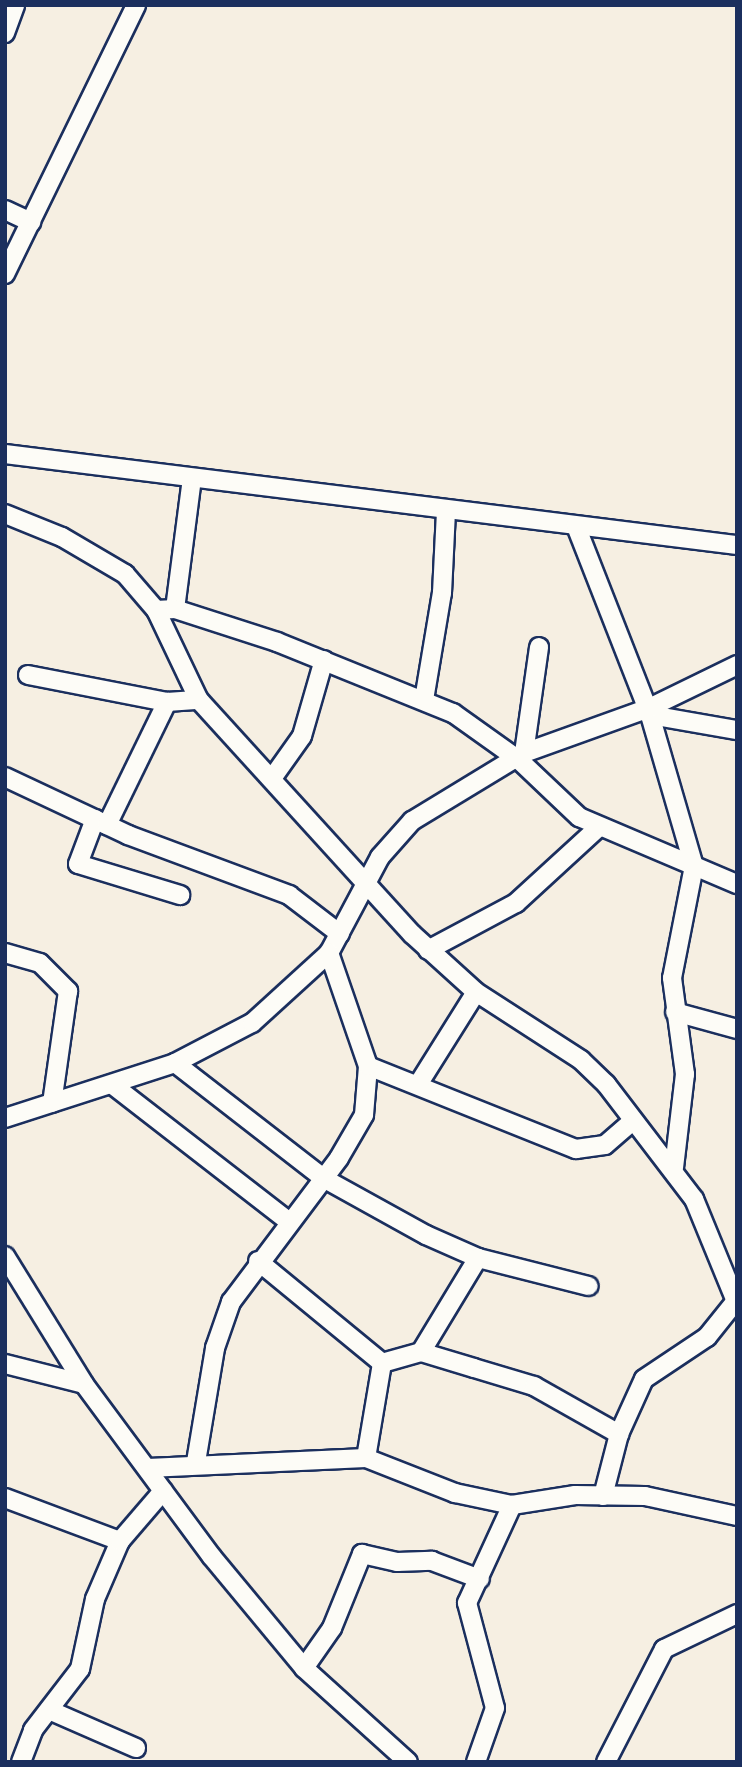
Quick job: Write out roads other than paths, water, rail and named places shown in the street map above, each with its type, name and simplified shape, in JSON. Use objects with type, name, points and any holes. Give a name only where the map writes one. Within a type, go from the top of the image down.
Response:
[{"type":"street","points":[[5,33],[15,5]]},
{"type":"street","points":[[5,274],[136,5]]},
{"type":"street","points":[[5,210],[31,222]]},
{"type":"street","points":[[5,454],[446,511],[737,545]]},
{"type":"street","points":[[175,609],[192,478]]},
{"type":"street","points":[[425,700],[443,593],[446,511]]},
{"type":"street","points":[[5,514],[97,557],[125,575],[156,610],[199,700],[273,777],[428,950],[476,992],[581,1060],[674,1167],[736,1303],[707,1336],[644,1379],[619,1434],[603,1496]]},
{"type":"street","points":[[576,526],[649,711],[694,866],[676,930],[676,1012],[685,1094],[674,1167]]},
{"type":"street","points":[[156,610],[175,609],[324,660],[425,700],[521,757],[562,804],[599,827],[737,884]]},
{"type":"street","points":[[521,757],[539,647]]},
{"type":"street","points":[[273,777],[302,736],[324,660]]},
{"type":"street","points":[[5,1118],[114,1086],[175,1063],[271,1010],[329,953],[369,884],[380,857],[412,821],[521,757],[649,711],[737,665]]},
{"type":"street","points":[[28,675],[167,702],[199,700]]},
{"type":"street","points":[[167,702],[78,864],[180,895]]},
{"type":"street","points":[[649,711],[737,730]]},
{"type":"street","points":[[5,777],[101,822],[289,895],[340,934]]},
{"type":"street","points":[[428,950],[516,903],[599,827]]},
{"type":"street","points":[[5,953],[40,963],[68,990],[52,1103]]},
{"type":"street","points":[[196,1462],[219,1331],[258,1261],[359,1127],[368,1066],[329,953]]},
{"type":"street","points":[[419,1083],[476,992]]},
{"type":"street","points":[[676,1012],[737,1029]]},
{"type":"street","points":[[175,1063],[323,1178],[478,1258],[589,1286]]},
{"type":"street","points":[[368,1066],[419,1083],[484,1116],[576,1149],[605,1145],[634,1121]]},
{"type":"street","points":[[114,1086],[287,1220]]},
{"type":"street","points":[[5,1256],[84,1384],[163,1491],[304,1668],[408,1762]]},
{"type":"street","points":[[421,1352],[478,1258]]},
{"type":"street","points":[[258,1261],[382,1363]]},
{"type":"street","points":[[382,1363],[421,1352],[534,1386],[619,1434]]},
{"type":"street","points":[[366,1458],[382,1363]]},
{"type":"street","points":[[5,1364],[84,1384]]},
{"type":"street","points":[[148,1468],[196,1462],[366,1458],[456,1493],[512,1505],[603,1496],[645,1496],[737,1516]]},
{"type":"street","points":[[21,1762],[49,1710],[80,1669],[99,1588],[120,1541],[163,1491]]},
{"type":"street","points":[[5,1498],[120,1541]]},
{"type":"street","points":[[476,1762],[495,1708],[468,1615],[469,1596],[480,1579],[512,1505]]},
{"type":"street","points":[[304,1668],[332,1628],[362,1554],[397,1562],[432,1561],[480,1579]]},
{"type":"street","points":[[606,1762],[664,1649],[737,1614]]},
{"type":"street","points":[[49,1710],[136,1748]]}]
